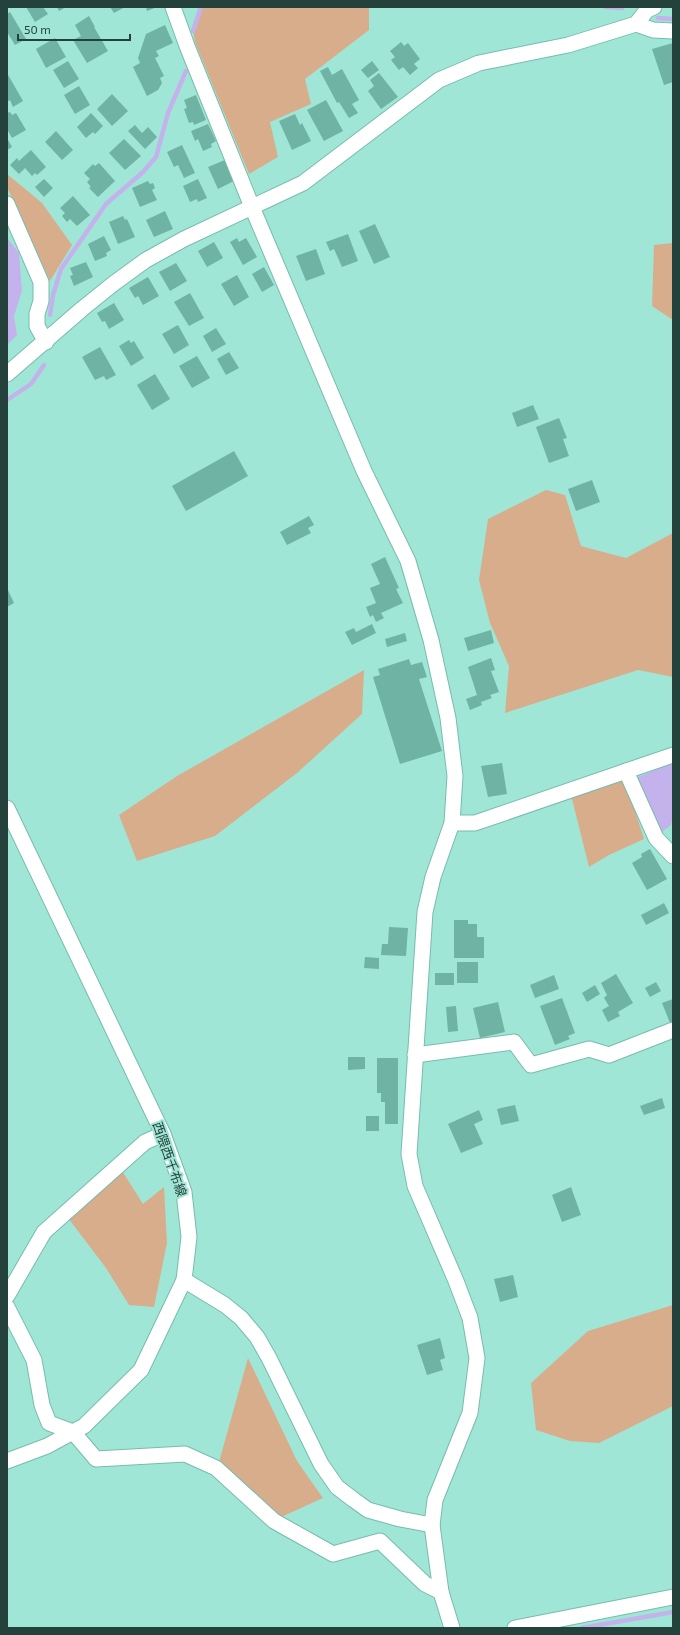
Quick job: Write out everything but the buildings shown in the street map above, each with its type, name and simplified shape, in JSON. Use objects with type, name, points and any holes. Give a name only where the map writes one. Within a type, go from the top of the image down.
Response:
[{"type":"street","points":[[173,7],[187,46],[252,207],[370,486],[408,561],[431,640],[448,718],[455,776],[452,823],[433,878],[426,912],[409,1154],[415,1186],[456,1281],[470,1318],[477,1358],[470,1413],[435,1500],[432,1526],[441,1592],[452,1628]]},
{"type":"street","points":[[7,374],[46,342],[88,304],[146,260],[184,239],[303,183],[438,80],[479,63],[568,45],[636,24],[647,10],[654,7]]},
{"type":"street","points":[[636,24],[653,30],[673,32]]},
{"type":"street","points":[[7,204],[41,282],[41,301],[37,314],[37,326],[46,342]]},
{"type":"street","points":[[452,823],[475,823],[673,755]]},
{"type":"street","points":[[626,771],[656,838],[673,856]]},
{"type":"street","name":"西隈西千布線","points":[[7,808],[163,1134],[184,1192],[189,1237],[184,1280],[141,1370],[84,1426],[47,1446],[7,1461]]},
{"type":"street","points":[[415,1055],[514,1042],[531,1065],[589,1049],[609,1055],[673,1030]]},
{"type":"street","points":[[7,1296],[44,1232],[145,1142],[163,1134]]},
{"type":"street","points":[[184,1280],[226,1305],[241,1318],[257,1337],[269,1358],[321,1464],[337,1487],[368,1510],[432,1526]]},
{"type":"street","points":[[7,1307],[34,1360],[42,1405],[49,1423],[73,1432],[96,1460],[185,1454],[216,1468],[274,1521],[333,1554],[380,1541],[425,1584],[441,1592]]},
{"type":"street","points":[[515,1628],[673,1598]]},
{"type":"shaded area","points":[[201,7],[369,7],[369,30],[305,79],[311,104],[270,122],[278,157],[249,174],[195,42],[193,31]]},
{"type":"shaded area","points":[[7,174],[42,203],[72,245],[50,281],[7,187]]},
{"type":"shaded area","points":[[7,238],[19,253],[22,291],[14,316],[17,335],[7,345]]},
{"type":"shaded area","points":[[673,243],[673,320],[652,306],[654,245]]},
{"type":"shaded area","points":[[546,490],[565,495],[581,546],[626,558],[673,533],[673,677],[638,670],[505,713],[509,666],[490,623],[479,580],[488,519]]},
{"type":"shaded area","points":[[364,670],[362,714],[297,773],[215,836],[137,861],[119,815],[177,776]]},
{"type":"shaded area","points":[[673,763],[673,815],[671,825],[662,832],[651,812],[638,777]]},
{"type":"shaded area","points":[[625,780],[644,839],[609,855],[589,867],[571,795]]},
{"type":"shaded area","points":[[119,1166],[143,1204],[164,1187],[167,1243],[154,1307],[129,1305],[106,1268],[65,1214]]},
{"type":"shaded area","points":[[673,1305],[673,1406],[599,1443],[570,1441],[536,1430],[531,1383],[588,1331]]},
{"type":"shaded area","points":[[248,1358],[297,1461],[323,1498],[279,1518],[219,1462]]},
{"type":"waterway","points":[[193,31],[201,7]]},
{"type":"waterway","points":[[605,7],[622,8]]},
{"type":"waterway","points":[[658,18],[673,19]]},
{"type":"waterway","points":[[50,315],[53,295],[61,269],[106,204],[143,172],[156,157],[168,113],[186,71]]},
{"type":"waterway","points":[[7,400],[31,384],[44,365]]},
{"type":"waterway","points":[[582,1628],[673,1612]]}]
